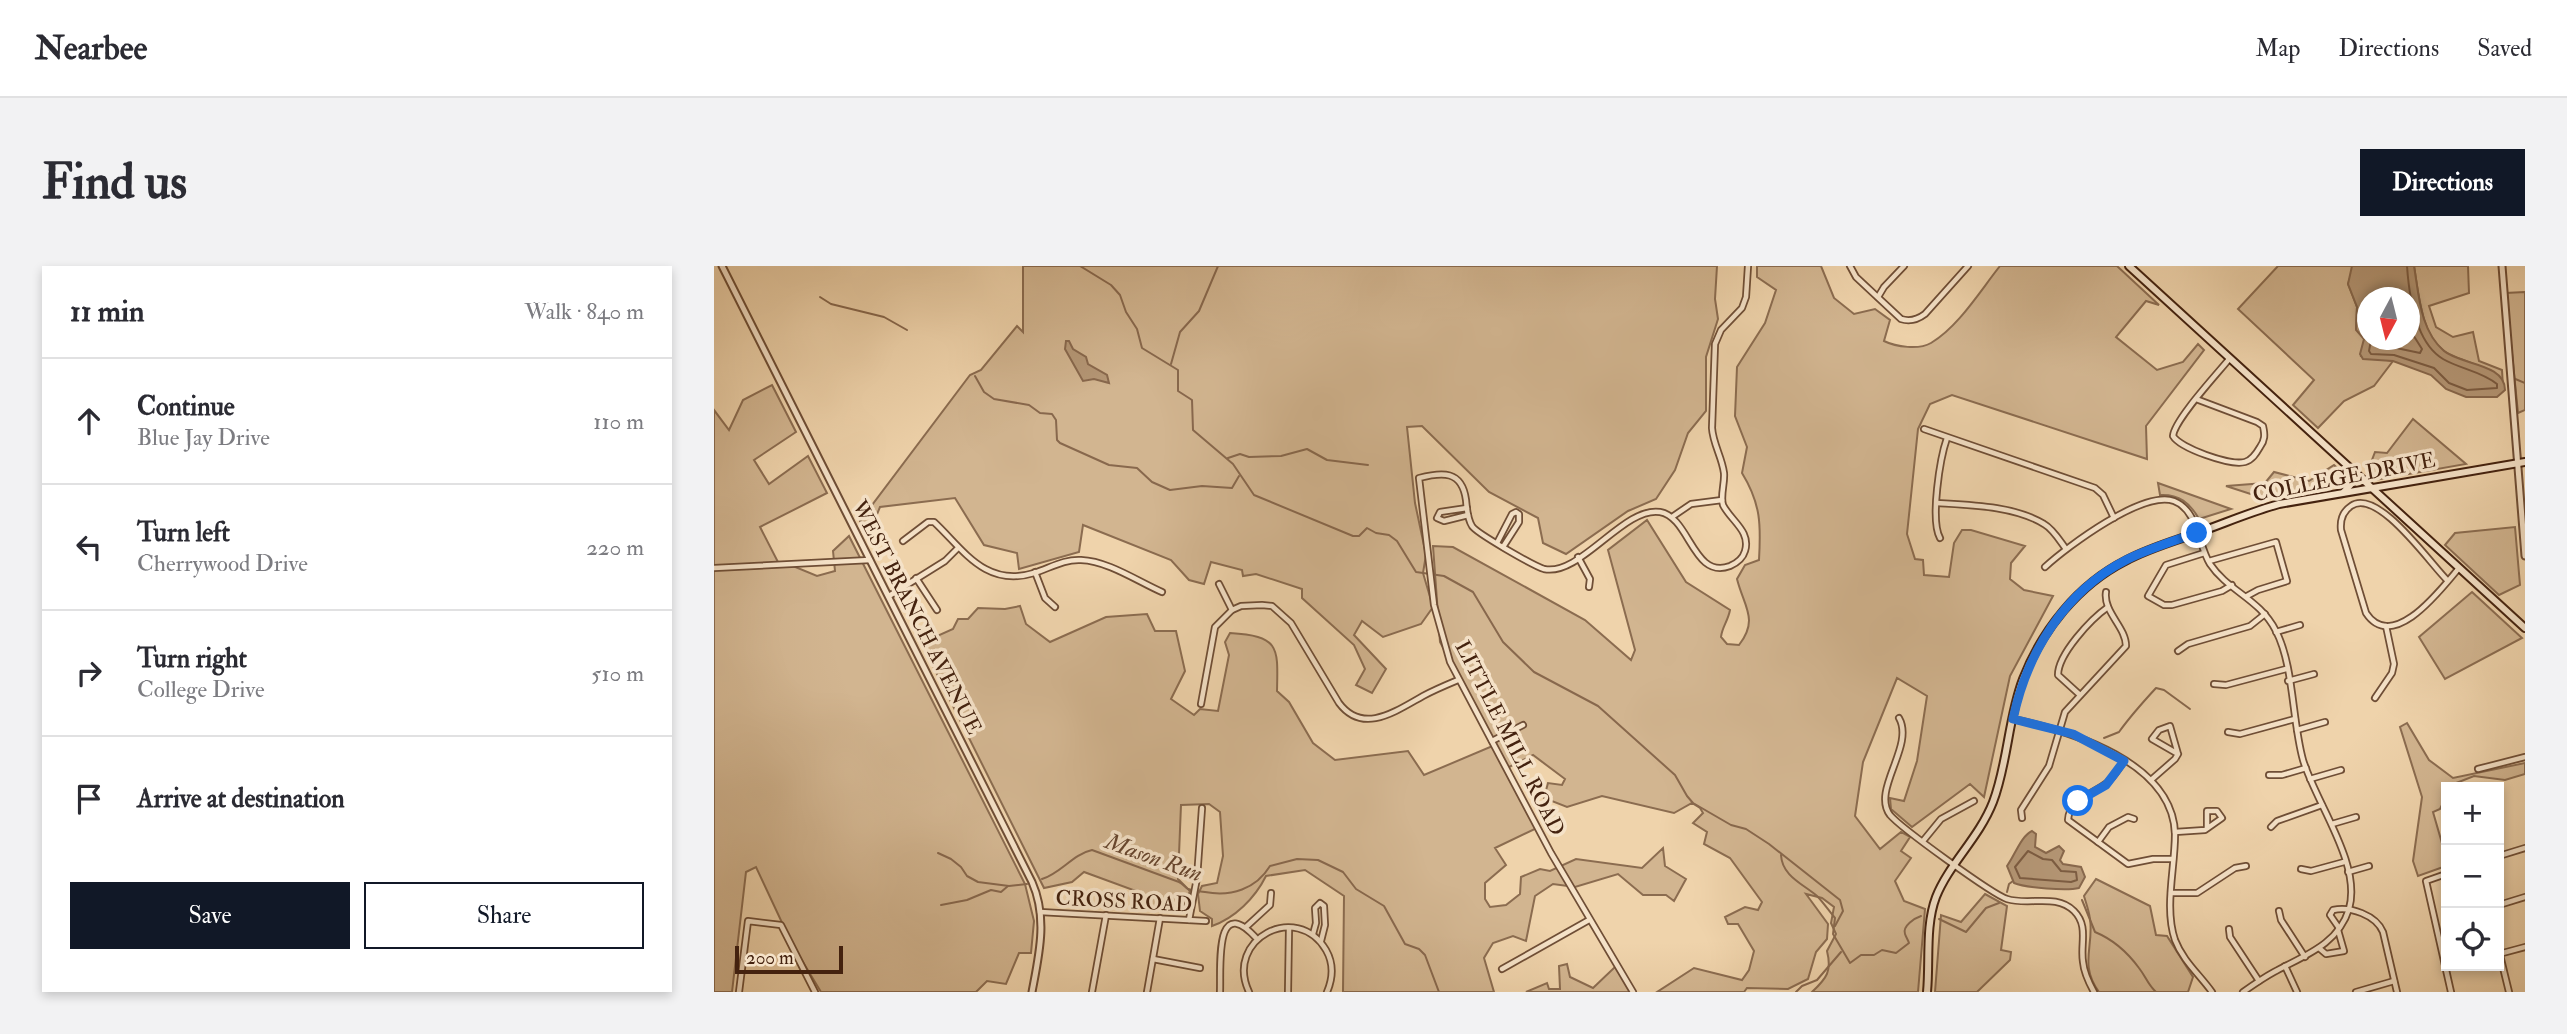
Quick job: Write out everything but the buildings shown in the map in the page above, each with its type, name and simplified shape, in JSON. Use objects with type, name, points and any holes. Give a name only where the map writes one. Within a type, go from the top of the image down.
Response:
[{"type":"main road","points":[[2129,266],[2525,628]]},
{"type":"main road","name":"COLLEGE DRIVE","points":[[1927,992],[1933,907],[1946,877],[1974,837],[1992,804],[2019,691],[2035,652],[2060,615],[2087,587],[2125,561],[2249,512],[2279,504],[2525,462]]},
{"type":"main road","points":[[2343,493],[2353,481],[2344,464]]},
{"type":"main road","points":[[2393,508],[2387,493],[2388,488],[2395,484]]},
{"type":"street","name":"WEST BRANCH AVENUE","points":[[722,266],[1032,882],[1040,912],[1042,935],[1032,992]]},
{"type":"street","points":[[1468,515],[1444,521],[1437,518],[1440,512],[1467,508],[1474,530],[1533,564],[1551,570],[1564,567],[1639,516],[1660,512],[1672,517],[1707,564],[1728,567],[1742,557],[1746,541],[1744,533],[1722,500],[1725,478],[1712,428],[1715,344],[1721,330],[1742,308],[1746,297],[1748,266]]},
{"type":"street","points":[[1850,266],[1856,276],[1901,319],[1908,321],[1920,318],[1968,266]]},
{"type":"street","points":[[1878,297],[1904,266]]},
{"type":"street","points":[[2502,266],[2525,556]]},
{"type":"street","points":[[2196,399],[2263,426],[2263,443],[2254,456],[2245,462],[2225,461],[2175,441],[2173,430],[2196,399],[2230,358]]},
{"type":"street","points":[[1924,429],[2095,488],[2103,495],[2114,518]]},
{"type":"street","points":[[1940,538],[1936,528],[1937,503],[1940,462],[1947,438]]},
{"type":"street","name":"LITTLE MILL ROAD","points":[[1467,508],[1464,489],[1454,477],[1441,473],[1419,478],[1437,620],[1445,649],[1458,680],[1589,920],[1633,992]]},
{"type":"street","points":[[1672,517],[1691,504],[1722,500]]},
{"type":"street","points":[[2045,567],[2066,549],[2114,518],[2158,500],[2171,500],[2188,511],[2209,561],[2265,614],[2276,632],[2306,768],[2332,824],[2348,872],[2351,893],[2348,910],[2338,929],[2319,948],[2243,992]]},
{"type":"street","points":[[2448,581],[2413,540],[2378,509],[2362,502],[2350,507],[2343,514],[2340,526],[2348,554],[2366,613],[2375,622],[2386,626],[2402,622],[2425,607],[2448,581],[2459,568]]},
{"type":"street","points":[[1937,503],[1993,507],[2040,522],[2051,529],[2066,549]]},
{"type":"street","points":[[1497,543],[1512,514],[1516,512],[1520,516],[1519,522],[1503,547]]},
{"type":"street","points":[[903,541],[928,522],[932,522],[970,561],[989,570],[1023,575],[1055,564],[1080,560],[1097,563],[1162,592]]},
{"type":"street","points":[[2209,561],[2276,542],[2287,581],[2247,596]]},
{"type":"street","points":[[889,596],[945,561],[958,548]]},
{"type":"street","points":[[2204,552],[2166,565],[2148,596],[2164,605],[2172,605],[2222,591],[2232,585]]},
{"type":"street","points":[[1578,557],[1590,579],[1589,587]]},
{"type":"street","points":[[714,568],[871,559]]},
{"type":"street","points":[[1035,572],[1045,598],[1055,607]]},
{"type":"street","points":[[916,578],[937,610]]},
{"type":"street","points":[[1219,584],[1232,610]]},
{"type":"street","points":[[2022,818],[2021,810],[2049,766],[2065,712],[2127,644],[2108,607],[2106,593]]},
{"type":"street","points":[[1201,704],[1214,627],[1232,610],[1241,606],[1272,606],[1284,614],[1303,640],[1339,703],[1344,710],[1357,718],[1367,720],[1385,717],[1458,680]]},
{"type":"street","points":[[2080,695],[2057,671],[2078,636],[2108,607]]},
{"type":"street","points":[[2178,651],[2186,645],[2247,627],[2265,614]]},
{"type":"street","points":[[2276,632],[2300,625]]},
{"type":"street","points":[[2375,698],[2392,673],[2394,664],[2386,626]]},
{"type":"street","points":[[2214,684],[2226,685],[2286,669]]},
{"type":"street","points":[[2288,681],[2314,674]]},
{"type":"street","points":[[1899,718],[1903,727],[1902,737],[1885,802],[1891,816],[1992,892],[2020,902],[2058,902],[2074,911],[2082,926],[2083,964],[2095,992]]},
{"type":"street","points":[[2013,719],[2059,730],[2091,742],[2151,780],[2161,792],[2169,807],[2175,832],[2171,923],[2187,962],[2212,992]]},
{"type":"street","points":[[2228,732],[2240,734],[2295,719]]},
{"type":"street","points":[[2297,730],[2325,722]]},
{"type":"street","points":[[1492,741],[1523,725]]},
{"type":"street","points":[[2151,780],[2175,760],[2178,754],[2170,726],[2157,732],[2152,739],[2178,754]]},
{"type":"street","points":[[2478,769],[2525,757]]},
{"type":"street","points":[[2124,761],[2110,780],[2078,801],[2068,816],[2069,822],[2128,864],[2153,859],[2173,859]]},
{"type":"street","points":[[2269,775],[2282,775],[2306,768]]},
{"type":"street","points":[[2310,779],[2341,769]]},
{"type":"street","points":[[1923,841],[1938,821],[1974,800]]},
{"type":"street","points":[[2271,827],[2277,821],[2322,805]]},
{"type":"street","points":[[1189,920],[1202,829],[1202,808]]},
{"type":"street","points":[[2098,842],[2110,826],[2126,817],[2134,819]]},
{"type":"street","points":[[2332,824],[2356,817]]},
{"type":"street","points":[[2175,832],[2207,828]]},
{"type":"street","points":[[2504,854],[2525,848]]},
{"type":"street","points":[[2301,869],[2311,871],[2344,862]]},
{"type":"street","points":[[2171,893],[2197,893],[2235,868],[2246,866]]},
{"type":"street","points":[[2348,872],[2369,866]]},
{"type":"street","points":[[2441,876],[2426,881],[2451,992]]},
{"type":"street","points":[[1247,927],[1270,905],[1271,893]]},
{"type":"street","points":[[2504,903],[2525,897]]},
{"type":"street","points":[[1313,934],[1316,923],[1315,908],[1320,903],[1324,906],[1326,920],[1321,942]]},
{"type":"street","points":[[2319,948],[2326,954],[2344,951],[2331,912],[2338,909],[2348,910],[2370,917],[2381,926],[2397,992]]},
{"type":"street","points":[[2279,911],[2281,920],[2305,957]]},
{"type":"street","name":"CROSS ROAD","points":[[1040,912],[1206,921]]},
{"type":"street","points":[[1092,992],[1106,915]]},
{"type":"street","points":[[1147,992],[1160,918]]},
{"type":"street","points":[[1502,969],[1589,920]]},
{"type":"street","points":[[739,992],[748,921],[780,925],[815,992]]},
{"type":"street","points":[[1220,992],[1223,932],[1226,927],[1233,923],[1247,927],[1257,939]]},
{"type":"street","points":[[1249,992],[1244,977],[1245,962],[1250,949],[1257,939],[1278,928],[1303,929],[1321,942],[1329,955],[1332,968],[1327,992]]},
{"type":"street","points":[[1288,992],[1289,929]]},
{"type":"street","points":[[2229,929],[2230,937],[2259,981]]},
{"type":"street","points":[[2504,952],[2525,947]]},
{"type":"street","points":[[1153,959],[1200,968]]},
{"type":"street","points":[[2285,966],[2297,992]]},
{"type":"street","points":[[2504,971],[2509,992]]},
{"type":"street","points":[[2356,992],[2395,981]]},
{"type":"shaded area","points":[[1023,266],[1717,266],[1715,299],[1718,319],[1706,357],[1706,411],[1688,433],[1675,470],[1656,499],[1628,511],[1566,554],[1543,543],[1538,518],[1489,492],[1422,426],[1407,427],[1415,503],[1426,555],[1423,573],[1433,607],[1421,624],[1383,637],[1362,621],[1354,635],[1386,669],[1372,693],[1356,685],[1365,669],[1354,645],[1302,598],[1302,589],[1256,574],[1243,576],[1242,570],[1211,562],[1204,584],[1189,580],[1171,560],[1083,525],[1079,552],[1019,569],[1017,553],[984,545],[955,498],[880,507],[868,536],[860,521],[970,375],[981,370],[1017,326],[1023,332]]},
{"type":"shaded area","points":[[1757,266],[1821,266],[1834,298],[1854,314],[1875,309],[1890,320],[1884,341],[1914,347],[1931,343],[1951,327],[2000,266],[2117,266],[2159,305],[2146,301],[2116,337],[2157,370],[2183,362],[2198,344],[2204,350],[2146,426],[2147,459],[1952,395],[1930,404],[1918,429],[1907,534],[1915,559],[1923,560],[1924,575],[1949,577],[1954,543],[1962,530],[1971,530],[2025,546],[2011,563],[2010,579],[2024,590],[2053,596],[2010,676],[1984,797],[1970,784],[1912,827],[1891,809],[1890,798],[1904,801],[1917,761],[1927,696],[1897,678],[1863,762],[1855,816],[1880,849],[1901,832],[1910,837],[1901,851],[1911,858],[1895,881],[1904,901],[1925,909],[1918,992],[1812,992],[1827,974],[1827,951],[1836,934],[1831,923],[1834,907],[1822,898],[1806,894],[1828,924],[1827,939],[1816,952],[1808,979],[1788,989],[1657,992],[1694,968],[1742,980],[1749,970],[1754,951],[1738,924],[1728,924],[1725,917],[1745,907],[1758,910],[1762,902],[1730,858],[1704,844],[1707,832],[1693,823],[1703,813],[1700,808],[1692,803],[1674,813],[1602,796],[1567,807],[1544,798],[1548,783],[1562,785],[1565,779],[1533,755],[1507,768],[1539,827],[1495,848],[1506,865],[1485,883],[1485,899],[1490,907],[1506,905],[1520,894],[1521,877],[1540,869],[1550,871],[1576,859],[1642,868],[1663,848],[1665,866],[1686,879],[1674,901],[1666,895],[1643,895],[1618,874],[1575,887],[1553,884],[1535,896],[1526,941],[1513,936],[1493,943],[1484,958],[1494,992],[1343,992],[1344,896],[1305,870],[1266,876],[1244,906],[1229,918],[1212,926],[1212,919],[1200,911],[1198,894],[1202,886],[1217,883],[1223,856],[1220,812],[1209,804],[1181,805],[1178,879],[1190,891],[1181,913],[1144,909],[1136,891],[1084,872],[1072,882],[1044,888],[919,638],[931,632],[933,638],[953,629],[958,619],[968,619],[978,608],[1005,609],[1020,606],[1026,624],[1050,642],[1106,617],[1147,614],[1155,631],[1176,631],[1185,671],[1171,699],[1194,715],[1200,709],[1218,711],[1229,655],[1225,642],[1230,633],[1259,637],[1273,647],[1276,654],[1277,691],[1289,702],[1313,743],[1335,760],[1408,751],[1424,775],[1495,745],[1440,642],[1433,546],[1453,547],[1585,620],[1631,660],[1635,650],[1608,550],[1647,520],[1686,582],[1730,610],[1721,637],[1727,644],[1739,645],[1745,636],[1749,620],[1737,579],[1745,565],[1759,560],[1760,536],[1756,505],[1742,473],[1747,447],[1735,416],[1737,367],[1765,323],[1776,290],[1757,277]]},
{"type":"shaded area","points":[[2278,266],[2354,266],[2348,284],[2357,307],[2357,350],[2362,350],[2361,356],[2393,361],[2374,386],[2344,401],[2318,428],[2293,405],[2314,380],[2238,309]]},
{"type":"shaded area","points":[[2414,266],[2468,266],[2469,293],[2429,306],[2436,327],[2453,337],[2473,332],[2479,361],[2502,370],[2503,387],[2491,374],[2449,354],[2432,338],[2423,315],[2420,287],[2418,287]]},
{"type":"shaded area","points":[[2525,292],[2525,410],[2518,413],[2506,293]]},
{"type":"shaded area","points":[[772,385],[796,432],[754,460],[769,484],[808,456],[827,493],[760,527],[780,566],[793,566],[817,576],[835,571],[833,551],[849,536],[1025,884],[1034,921],[1031,953],[1019,953],[1006,984],[987,981],[976,992],[821,992],[792,944],[756,867],[746,872],[732,992],[714,992],[714,410],[729,430],[743,400]]},
{"type":"shaded area","points":[[2413,419],[2466,464],[2375,480],[2367,473],[2375,452],[2387,453]]},
{"type":"shaded area","points":[[2334,465],[2354,483],[2266,499],[2226,486],[2265,483],[2274,472],[2309,481]]},
{"type":"shaded area","points":[[2158,483],[2231,509],[2199,519],[2183,501],[2173,496],[2160,495]]},
{"type":"shaded area","points":[[2515,527],[2520,585],[2499,595],[2445,545],[2455,533]]},
{"type":"shaded area","points":[[2472,592],[2522,638],[2445,679],[2419,637]]},
{"type":"shaded area","points":[[2407,723],[2429,760],[2453,778],[2525,763],[2525,774],[2505,780],[2474,776],[2459,782],[2441,782],[2441,807],[2433,812],[2441,840],[2441,868],[2418,876],[2413,861],[2422,797],[2400,727]]},
{"type":"shaded area","points":[[2096,879],[2150,906],[2156,935],[2167,936],[2193,977],[2188,992],[2099,992],[2088,964],[2091,929],[2084,896]]},
{"type":"shaded area","points":[[1985,894],[2007,906],[2001,950],[2011,952],[2010,960],[1977,992],[1935,992],[1941,915],[1961,922]]},
{"type":"shaded area","points":[[1567,964],[1570,977],[1593,988],[1616,966],[1632,992],[1526,992],[1547,983],[1549,989],[1560,989],[1559,966]]},
{"type":"water","points":[[2352,266],[2414,266],[2417,287],[2357,287],[2357,307],[2348,284]]},
{"type":"water","points":[[2420,305],[2425,323],[2436,343],[2451,356],[2498,374],[2505,390],[2497,397],[2466,397],[2446,389],[2431,375],[2393,361],[2363,359],[2361,350],[2420,350]]},
{"type":"water","points":[[1066,341],[1086,357],[1088,364],[1107,375],[1109,383],[1094,379],[1083,381],[1065,349]]},
{"type":"water","points":[[2032,831],[2036,834],[2035,847],[2046,853],[2059,846],[2064,851],[2060,860],[2063,864],[2081,867],[2085,877],[2079,888],[2046,888],[2014,883],[2007,866],[2021,841]]},
{"type":"waterway","points":[[1080,266],[1111,285],[1120,295],[1126,312],[1137,329],[1142,348],[1178,370],[1178,391],[1192,400],[1193,430],[1233,464],[1254,495],[1353,536],[1359,536],[1367,528],[1389,535],[1397,541],[1416,572],[1444,576],[1473,592],[1503,642],[1534,672],[1598,706],[1675,775],[1693,803],[1731,825],[1746,829],[1769,844],[1840,900],[1843,911],[1835,926]]},
{"type":"waterway","points":[[1171,364],[1180,332],[1199,311],[1218,266]]},
{"type":"waterway","points":[[820,297],[831,304],[884,317],[907,330]]},
{"type":"waterway","points":[[975,376],[984,392],[994,399],[1029,405],[1040,413],[1052,414],[1056,420],[1057,440],[1060,443],[1109,465],[1137,468],[1152,482],[1170,490],[1202,486],[1232,488],[1239,476]]},
{"type":"waterway","points":[[2513,378],[2525,383]]},
{"type":"waterway","points":[[1228,458],[1240,454],[1249,457],[1281,456],[1307,449],[1327,460],[1368,465]]},
{"type":"waterway","points":[[2104,738],[2119,732],[2156,688],[2164,690],[2190,709]]},
{"type":"waterway","name":"Mason Run","points":[[1042,879],[1092,850],[1179,882],[1190,890],[1224,893],[1250,886],[1270,866],[1297,859],[1318,860],[1343,872],[1356,889],[1384,906],[1405,944],[1419,949],[1425,955],[1439,992]]},
{"type":"waterway","name":"Mason Run","points":[[938,853],[951,859],[967,876],[978,882],[1009,886],[1027,884]]},
{"type":"waterway","points":[[1781,855],[1789,874],[1817,896],[1835,918],[1833,934],[1850,963],[1861,955],[1874,955],[1882,950],[1896,953],[1909,943],[1905,934],[1907,925],[1921,916]]},
{"type":"waterway","points":[[2007,892],[2013,881]]},
{"type":"waterway","points":[[941,905],[967,900],[991,890],[1001,892],[1008,886]]},
{"type":"waterway","points":[[2082,900],[2095,932],[2108,938],[2125,952],[2156,992]]},
{"type":"waterway","points":[[1939,919],[1966,932],[1986,908],[1999,903]]},
{"type":"waterway","points":[[1796,992],[1802,986],[1817,980],[1841,952]]},
{"type":"route","points":[[2078,801],[2106,785],[2124,761],[2073,734],[2013,719],[2023,679],[2046,634],[2087,587],[2125,561],[2197,533]]}]
